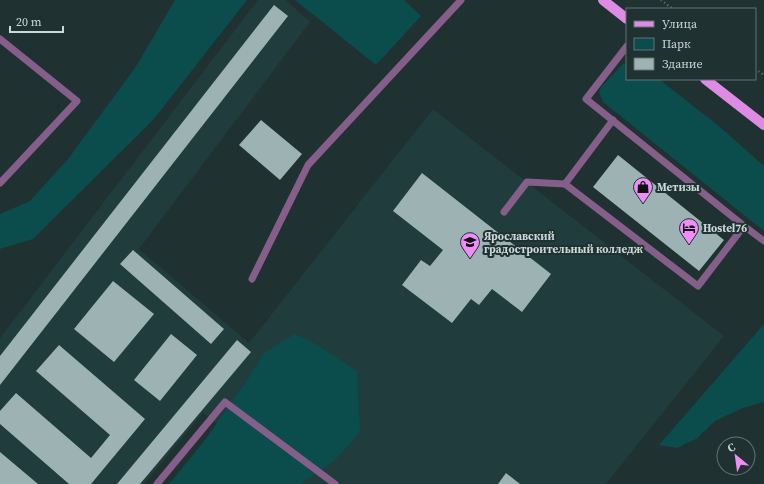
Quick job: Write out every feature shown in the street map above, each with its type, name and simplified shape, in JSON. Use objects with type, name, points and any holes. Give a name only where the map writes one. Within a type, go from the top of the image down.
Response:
[{"type":"main road","points":[[603,0],[626,18]]},
{"type":"main road","points":[[706,80],[764,125]]},
{"type":"lane","points":[[252,279],[308,165],[461,0]]},
{"type":"lane","points":[[0,39],[77,101],[0,183]]},
{"type":"lane","points":[[626,47],[586,99],[764,241]]},
{"type":"lane","points":[[565,184],[613,120]]},
{"type":"lane","points":[[504,212],[527,182],[565,184],[698,286],[744,226]]},
{"type":"lane","points":[[157,484],[225,402],[335,484]]},
{"type":"path","points":[[661,0],[672,8]]},
{"type":"shaded area","name":"Ярославский градостроительный колледж","points":[[258,0],[286,0],[310,22],[139,249],[249,343],[433,109],[724,336],[606,484],[293,484],[203,413],[144,484],[0,484],[0,338]]},
{"type":"green space","points":[[175,0],[247,0],[154,119],[33,239],[0,249],[0,214],[30,201],[68,159],[135,68]]},
{"type":"green space","points":[[295,0],[404,0],[421,16],[376,65]]},
{"type":"green space","points":[[626,63],[626,80],[660,80],[721,128],[764,166],[764,231],[603,102],[599,92],[601,87],[623,64]]},
{"type":"green space","points":[[764,324],[764,402],[743,408],[715,421],[696,439],[677,448],[659,445]]},
{"type":"green space","points":[[294,334],[314,343],[357,371],[360,432],[336,459],[301,484],[169,484],[205,440],[246,382],[264,353]]},
{"type":"building","points":[[274,5],[288,16],[0,385],[0,356]]},
{"type":"building","points":[[261,120],[302,154],[280,180],[239,145]]},
{"type":"building","points":[[618,155],[724,240],[699,271],[593,187]]},
{"type":"building","points":[[422,173],[551,274],[522,312],[492,289],[479,305],[471,299],[452,323],[402,285],[421,260],[430,266],[443,250],[393,211]]},
{"type":"building","points":[[133,250],[224,329],[211,344],[120,264]]},
{"type":"building","points":[[113,281],[154,314],[114,362],[74,329]]},
{"type":"building","points":[[171,334],[197,355],[160,401],[134,380]]},
{"type":"building","points":[[237,340],[251,352],[140,484],[117,484]]},
{"type":"building","points":[[59,345],[145,419],[91,484],[69,484],[0,424],[0,411],[16,393],[91,458],[110,435],[36,371]]},
{"type":"building","points":[[0,452],[38,484],[0,484]]},
{"type":"building","points":[[506,473],[520,484],[498,484]]},
{"type":"place","name":"Метизы","points":[[643,204]]},
{"type":"place","name":"Hostel76","points":[[689,245]]},
{"type":"place","name":"Ярославский градостроительный колледж","points":[[470,259]]}]
